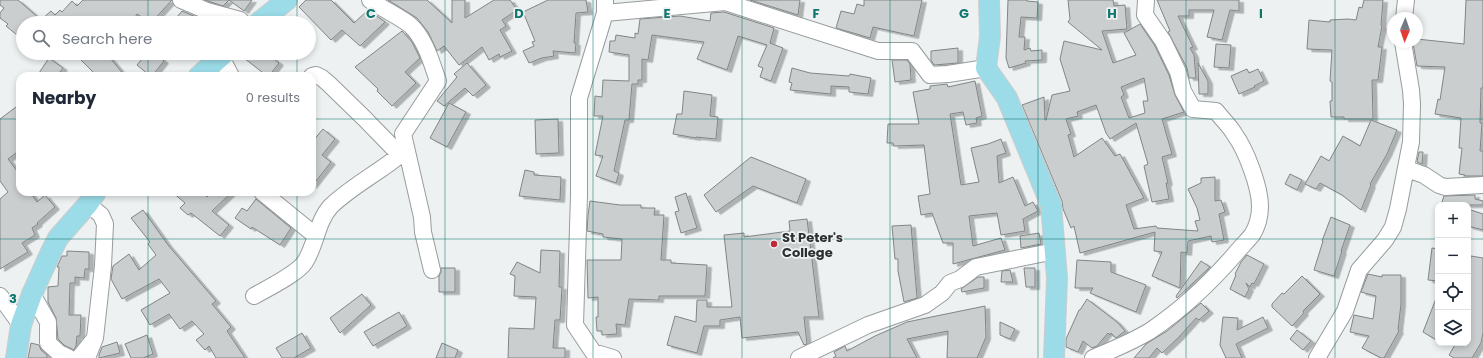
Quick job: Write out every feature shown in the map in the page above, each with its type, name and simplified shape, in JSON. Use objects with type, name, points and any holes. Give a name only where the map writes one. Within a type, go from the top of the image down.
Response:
[{"type":"main road","points":[[267,16],[287,0]]},
{"type":"main road","points":[[989,0],[990,36],[986,68],[1006,98],[1051,205],[1057,278],[1054,358]]},
{"type":"main road","points":[[204,72],[218,60]]},
{"type":"main road","points":[[16,358],[22,325],[32,294],[58,238],[92,198]]},
{"type":"street","points":[[181,0],[207,11],[225,16]]},
{"type":"street","points":[[254,296],[298,270],[308,257],[324,215],[330,207],[355,186],[386,167],[400,155],[402,134],[438,81],[423,43],[410,26],[370,0]]},
{"type":"street","points":[[1092,358],[1127,344],[1151,330],[1176,311],[1216,276],[1252,235],[1258,223],[1260,206],[1258,190],[1241,144],[1235,134],[1216,111],[1193,108],[1183,91],[1178,72],[1163,41],[1145,15],[1146,0]]},
{"type":"street","points":[[1405,12],[1406,0]]},
{"type":"street","points":[[613,358],[592,355],[575,325],[579,195],[579,98],[605,6],[725,2],[878,52],[912,51],[930,75],[948,74],[986,68]]},
{"type":"street","points":[[1317,358],[1345,311],[1359,270],[1385,240],[1392,227],[1398,209],[1412,142],[1412,104],[1404,48]]},
{"type":"street","points":[[225,60],[229,72]]},
{"type":"street","points":[[316,75],[329,84],[400,155]]},
{"type":"street","points":[[402,134],[422,218],[423,232],[432,270]]},
{"type":"street","points":[[1407,169],[1424,174],[1439,185],[1445,187],[1483,185]]},
{"type":"street","points":[[267,196],[316,236]]},
{"type":"street","points":[[87,358],[95,338],[103,266],[105,224],[92,198]]},
{"type":"street","points":[[799,358],[868,325],[925,305],[942,293],[950,283],[960,279],[976,267],[1055,251]]},
{"type":"street","points":[[32,294],[48,322],[48,343],[59,353],[69,358]]},
{"type":"street","points":[[0,296],[22,325]]},
{"type":"street","points":[[79,358],[95,338]]},
{"type":"building","points":[[0,0],[18,0],[36,16],[16,16],[16,34],[6,26],[8,24],[0,18],[0,13],[4,8],[0,5]]},
{"type":"building","points":[[83,0],[172,0],[157,16],[140,16],[137,14],[136,16],[45,16],[51,11],[55,15],[60,10],[62,12],[72,1],[77,6]]},
{"type":"building","points":[[205,0],[229,0],[223,6]]},
{"type":"building","points":[[229,0],[252,0],[244,11]]},
{"type":"building","points":[[306,0],[331,0],[354,23],[368,10],[385,22],[360,46],[342,30],[331,40],[316,25],[316,16],[308,16],[299,7]]},
{"type":"building","points":[[388,0],[427,0],[452,23],[452,0],[465,0],[465,18],[494,0],[510,0],[517,10],[502,20],[506,26],[500,30],[512,51],[500,57],[499,54],[489,60],[482,47],[459,65],[444,46],[437,51],[428,32],[417,18]]},
{"type":"building","points":[[548,0],[586,0],[588,12],[576,13],[574,43],[576,43],[575,53],[553,51],[554,56],[542,58],[529,63],[523,51],[534,46],[532,42],[535,41],[523,12]]},
{"type":"building","points":[[750,0],[800,0],[798,15]]},
{"type":"building","points":[[864,0],[922,0],[914,36],[873,27],[870,38],[836,28],[841,11],[854,14],[857,4],[864,6]]},
{"type":"building","points":[[1008,0],[1027,0],[1038,2],[1037,18],[1021,17],[1019,37],[1025,37],[1024,50],[1030,48],[1031,51],[1042,50],[1042,60],[1025,61],[1026,63],[1009,68],[1006,58]]},
{"type":"building","points":[[1068,0],[1113,0],[1114,6],[1125,5],[1127,29],[1102,31],[1113,63],[1136,55],[1124,33],[1140,24],[1155,46],[1169,75],[1175,95],[1184,112],[1162,119],[1172,154],[1162,157],[1168,183],[1166,183],[1169,199],[1152,202],[1144,166],[1148,164],[1136,123],[1110,139],[1106,133],[1096,105],[1077,112],[1078,116],[1066,119],[1071,134],[1068,135],[1074,157],[1102,138],[1115,156],[1120,154],[1144,198],[1126,205],[1134,229],[1156,226],[1157,228],[1198,231],[1195,221],[1200,220],[1197,208],[1188,189],[1201,183],[1201,178],[1215,177],[1215,201],[1221,200],[1225,212],[1219,214],[1224,240],[1212,242],[1211,236],[1188,241],[1187,253],[1181,252],[1180,288],[1152,276],[1162,252],[1154,251],[1155,232],[1080,253],[1074,226],[1071,228],[1063,209],[1062,201],[1022,105],[1044,97],[1046,120],[1052,95],[1070,91],[1060,59],[1064,41],[1102,50],[1068,22],[1070,19]],"holes":[[[1144,78],[1148,101],[1143,101],[1145,113],[1129,118],[1121,97],[1124,95],[1121,87]]]},
{"type":"building","points":[[1157,0],[1239,0],[1239,11],[1230,10],[1222,40],[1207,37],[1214,10],[1189,10],[1189,16],[1178,16],[1193,47],[1190,48],[1194,55],[1196,78],[1189,78],[1187,68],[1168,32],[1170,31]]},
{"type":"building","points":[[1364,0],[1383,0],[1382,26],[1378,47],[1382,47],[1378,80],[1372,80],[1373,119],[1344,119],[1344,117],[1331,117],[1330,101],[1332,101],[1332,82],[1330,81],[1332,50],[1307,49],[1309,20],[1330,22],[1330,20],[1356,20],[1359,7],[1362,8]]},
{"type":"building","points":[[1466,0],[1483,0],[1483,88],[1481,88],[1480,123],[1482,123],[1480,151],[1483,151],[1483,176],[1465,176],[1459,174],[1462,148],[1459,148],[1461,118],[1435,114],[1438,99],[1440,100],[1445,67],[1417,66],[1414,48],[1423,48],[1423,40],[1464,44]]},
{"type":"building","points":[[182,11],[194,16],[178,16]]},
{"type":"building","points":[[724,12],[774,28],[770,43],[783,48],[771,81],[760,77],[763,68],[758,66],[767,45],[738,36],[727,70],[697,59],[704,42],[652,35],[648,60],[642,59],[642,80],[638,80],[638,84],[632,84],[629,120],[625,120],[614,171],[619,173],[616,183],[596,176],[603,156],[595,155],[603,116],[594,116],[595,96],[602,97],[603,80],[629,81],[629,55],[609,52],[610,41],[615,41],[616,35],[635,38],[635,33],[638,34],[640,19],[680,16],[710,21],[711,13]]},
{"type":"building","points":[[402,31],[412,42],[420,58],[405,72],[416,83],[392,106],[377,91],[378,89],[355,67]]},
{"type":"building","points":[[1216,44],[1231,45],[1229,68],[1214,67]]},
{"type":"building","points":[[958,48],[958,63],[934,65],[931,60],[931,51]]},
{"type":"building","points":[[48,60],[52,60],[63,68],[60,72],[40,72]]},
{"type":"building","points":[[81,60],[112,60],[122,72],[93,72]]},
{"type":"building","points":[[141,60],[164,61],[155,72],[145,72],[137,65]]},
{"type":"building","points":[[247,60],[275,60],[279,63],[272,72],[262,72]]},
{"type":"building","points":[[892,60],[907,60],[910,64],[911,80],[895,82]]},
{"type":"building","points":[[467,63],[486,85],[473,96],[465,88],[444,106],[437,101],[457,77],[454,74]]},
{"type":"building","points":[[1198,63],[1208,81],[1208,94],[1199,94]]},
{"type":"building","points":[[792,68],[810,73],[849,76],[850,74],[871,78],[868,94],[849,92],[849,87],[831,86],[831,94],[790,90],[792,83],[789,82]]},
{"type":"building","points":[[1247,69],[1249,73],[1258,69],[1264,81],[1239,94],[1231,76]]},
{"type":"building","points":[[975,81],[982,116],[976,118],[977,123],[966,125],[963,112],[950,114],[961,185],[979,182],[971,148],[1001,139],[1006,153],[997,156],[999,183],[1013,177],[1025,206],[1033,202],[1038,211],[1023,219],[1025,231],[1001,235],[997,213],[969,216],[973,246],[1001,238],[1005,250],[953,264],[953,243],[943,243],[932,213],[921,215],[918,196],[930,194],[924,145],[894,146],[893,143],[887,143],[888,124],[919,124],[913,92],[930,89],[930,86],[947,84],[948,87]]},
{"type":"building","points":[[684,91],[712,95],[710,116],[718,117],[716,139],[696,138],[673,134],[677,114],[682,114]]},
{"type":"building","points":[[449,103],[466,112],[447,147],[430,138]]},
{"type":"building","points":[[16,107],[16,153],[8,159],[16,170],[16,196],[33,196],[37,202],[46,196],[55,207],[32,228],[35,235],[22,243],[28,252],[0,269],[0,199],[8,192],[0,181],[0,119]]},
{"type":"building","points":[[558,119],[559,153],[536,154],[535,120]]},
{"type":"building","points":[[1371,120],[1397,130],[1387,154],[1370,184],[1371,185],[1361,210],[1342,195],[1320,183],[1316,189],[1305,184],[1321,156],[1329,161],[1343,136],[1360,146]]},
{"type":"building","points":[[323,129],[335,139],[322,155],[331,162],[316,181],[316,137]]},
{"type":"building","points":[[1419,152],[1423,152],[1422,164],[1417,162]]},
{"type":"building","points":[[751,157],[806,179],[797,203],[753,186],[716,212],[704,195]]},
{"type":"building","points":[[525,170],[534,172],[534,175],[561,177],[560,200],[519,196]]},
{"type":"building","points":[[1290,174],[1302,180],[1297,190],[1285,184]]},
{"type":"building","points":[[686,193],[697,228],[681,233],[675,212],[679,211],[675,197]]},
{"type":"building","points":[[1475,195],[1475,199],[1483,201],[1483,205],[1471,205],[1471,202],[1442,202],[1444,196]]},
{"type":"building","points":[[177,196],[228,196],[212,211],[229,225],[220,236],[191,213],[188,215],[180,208],[185,203]]},
{"type":"building","points":[[256,199],[291,228],[280,245],[252,227],[251,229],[235,218],[242,208],[247,211]]},
{"type":"building","points":[[590,201],[620,205],[641,205],[641,208],[655,208],[654,215],[664,215],[661,260],[671,260],[671,263],[707,265],[705,296],[659,296],[659,300],[629,299],[625,325],[616,324],[617,334],[602,335],[602,331],[597,331],[596,317],[598,317],[598,297],[588,298],[587,260],[621,260],[622,239],[603,237],[603,234],[587,231]]},
{"type":"building","points":[[143,210],[168,245],[216,301],[212,304],[231,327],[227,331],[245,358],[216,358],[209,346],[205,350],[196,340],[204,334],[192,321],[180,329],[169,314],[150,325],[141,310],[170,293],[159,279],[122,299],[111,279],[113,266],[129,254],[139,270],[156,255],[148,244],[150,242],[131,218]]},
{"type":"building","points":[[1471,210],[1483,214],[1483,230],[1471,227]]},
{"type":"building","points":[[1331,217],[1350,225],[1334,276],[1314,270],[1322,241]]},
{"type":"building","points":[[807,219],[819,317],[804,317],[807,344],[804,345],[798,332],[742,338],[740,317],[720,320],[720,326],[704,326],[697,353],[667,345],[675,316],[696,322],[697,300],[707,300],[707,307],[732,307],[724,235],[744,233],[744,237],[790,231],[789,221]]},
{"type":"building","points":[[911,225],[917,298],[904,302],[898,271],[898,259],[895,259],[892,226]]},
{"type":"building","points":[[1039,233],[1041,244],[1021,248],[1020,236]]},
{"type":"building","points":[[1432,248],[1435,248],[1435,281],[1428,280]]},
{"type":"building","points":[[541,250],[560,251],[559,287],[562,287],[560,320],[555,320],[553,348],[565,348],[565,358],[508,358],[509,328],[534,329],[536,297],[514,296],[515,276],[510,274],[517,262],[540,273]]},
{"type":"building","points":[[67,251],[89,252],[89,269],[85,269],[84,278],[75,277],[75,283],[70,283],[69,315],[81,315],[80,336],[77,336],[74,350],[64,345],[58,339],[56,318],[48,302],[48,287],[58,286],[59,267],[57,267],[62,256],[67,256]]},
{"type":"building","points":[[1247,255],[1264,264],[1254,284],[1252,283],[1250,287],[1246,283],[1249,289],[1245,297],[1230,289],[1241,262]]},
{"type":"building","points":[[1471,256],[1483,258],[1483,333],[1481,343],[1472,358],[1454,358],[1449,355],[1454,346],[1471,346]]},
{"type":"building","points":[[1077,260],[1111,262],[1111,272],[1146,285],[1136,312],[1090,293],[1093,288],[1075,288]]},
{"type":"building","points":[[1201,261],[1210,267],[1177,298],[1176,296]]},
{"type":"building","points":[[441,268],[455,268],[455,292],[439,292],[439,276]]},
{"type":"building","points":[[1024,268],[1035,268],[1035,287],[1026,287]]},
{"type":"building","points":[[1010,270],[1013,282],[1001,282],[1002,271]]},
{"type":"building","points":[[1368,274],[1382,277],[1382,275],[1401,275],[1399,331],[1384,358],[1381,358],[1362,348],[1369,336],[1350,332],[1354,315],[1373,319],[1376,296],[1361,292]]},
{"type":"building","points":[[1302,276],[1320,294],[1303,311],[1304,313],[1292,326],[1272,307],[1272,304],[1282,293],[1284,294]]},
{"type":"building","points":[[978,277],[984,277],[984,288],[962,292],[961,289]]},
{"type":"building","points":[[362,294],[371,305],[340,333],[330,318]]},
{"type":"building","points":[[1087,299],[1117,322],[1125,331],[1116,338],[1111,333],[1110,335],[1108,333],[1097,346],[1092,348],[1083,341],[1078,352],[1066,347],[1066,339],[1079,310]]},
{"type":"building","points":[[1435,301],[1435,339],[1423,332]]},
{"type":"building","points":[[1201,303],[1209,311],[1199,320],[1196,318],[1162,353],[1157,348],[1149,358],[1134,358],[1146,344],[1167,331]]},
{"type":"building","points":[[985,306],[986,337],[977,358],[947,358],[948,331],[907,339],[917,358],[833,358],[836,356],[834,352],[845,346],[847,351],[875,336],[907,322]]},
{"type":"building","points":[[399,312],[407,326],[373,346],[364,332]]},
{"type":"building","points":[[1223,317],[1238,318],[1237,330],[1263,317],[1268,328],[1236,344],[1242,358],[1226,358],[1220,345]]},
{"type":"building","points":[[1000,322],[1015,329],[1010,339],[1000,335]]},
{"type":"building","points":[[1297,330],[1311,341],[1303,350],[1290,339]]},
{"type":"building","points":[[302,333],[311,348],[294,358],[282,358],[276,348]]},
{"type":"building","points":[[147,335],[153,354],[143,358],[131,358],[125,344]]},
{"type":"building","points":[[117,342],[120,353],[99,358],[102,347]]},
{"type":"building","points":[[31,343],[39,345],[41,350],[47,355],[47,358],[28,358]]},
{"type":"building","points":[[442,343],[458,350],[455,358],[436,358]]},
{"type":"place","name":"St Peter's College","points":[[774,244]]}]
